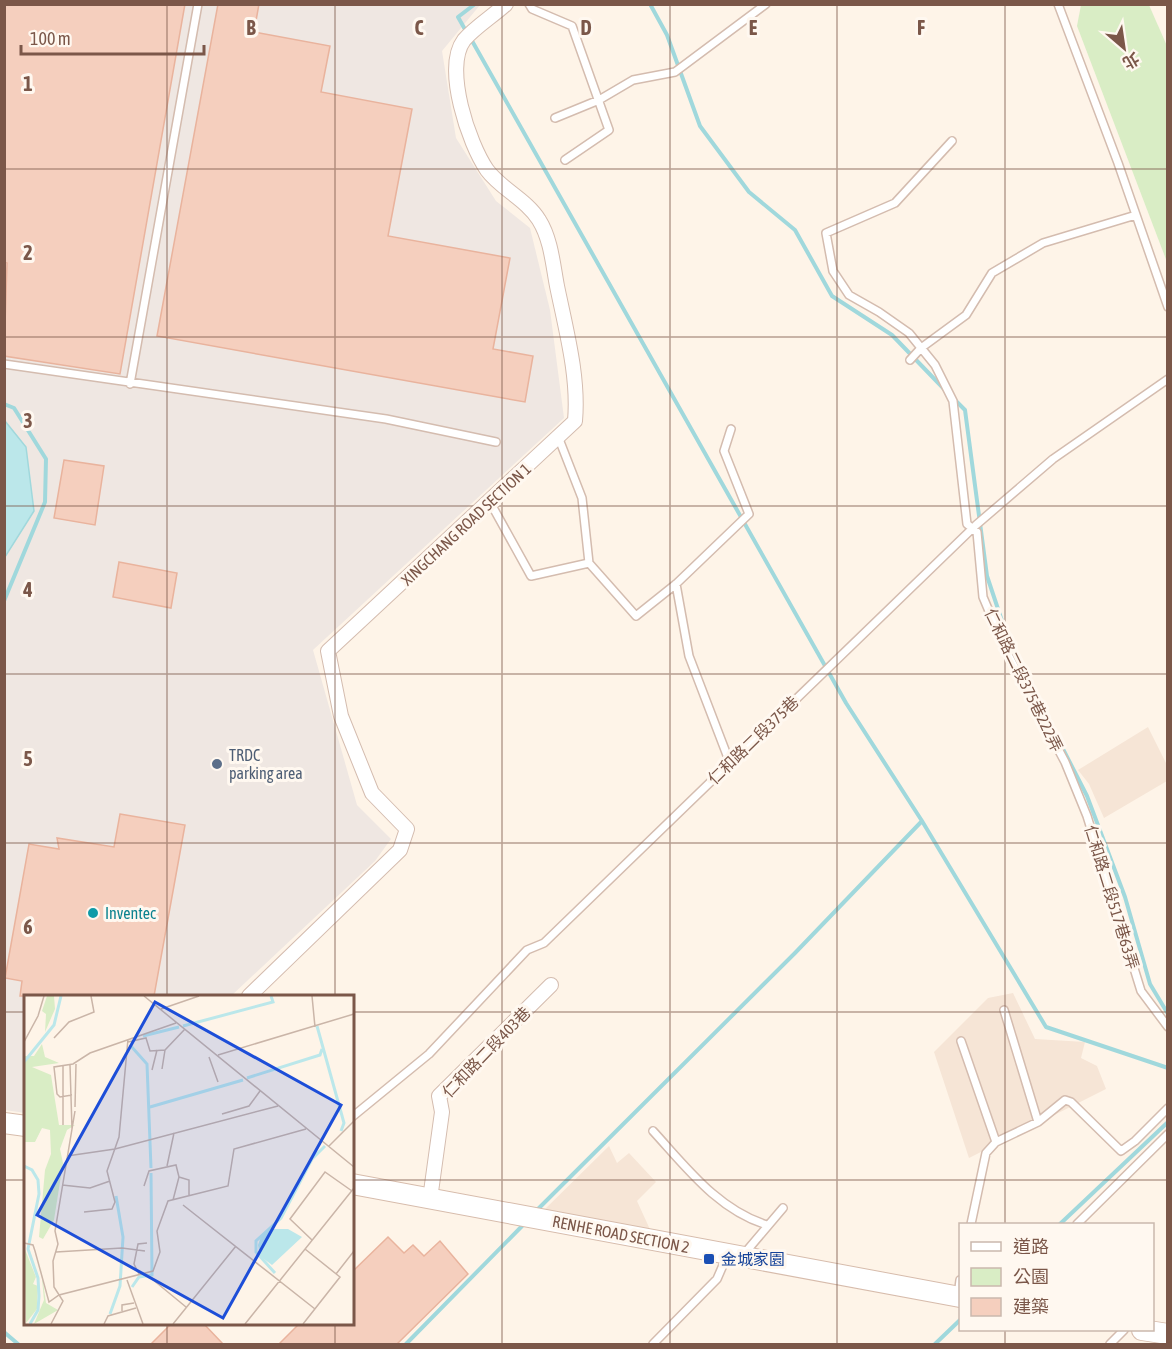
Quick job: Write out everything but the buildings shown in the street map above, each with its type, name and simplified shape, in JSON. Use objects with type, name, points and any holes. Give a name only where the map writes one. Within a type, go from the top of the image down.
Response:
[{"type":"main road","points":[[4,1123],[24,1126]]},
{"type":"main road","name":"RENHE ROAD SECTION 2","points":[[354,1185],[735,1255],[959,1291]]},
{"type":"main road","points":[[1152,1331],[1167,1334]]},
{"type":"street","name":"XINGCHANG ROAD SECTION 1","points":[[250,995],[400,850],[408,829],[372,793],[341,716],[328,651],[575,421],[577,407],[571,357],[549,247],[539,220],[497,181],[476,151],[455,77],[457,57],[464,41],[506,4]]},
{"type":"street","name":"仁和路二段403巷","points":[[430,1198],[442,1112],[439,1096],[551,985]]},
{"type":"lane","points":[[130,384],[198,4]]},
{"type":"lane","points":[[529,4],[532,9],[572,26],[609,130],[565,160]]},
{"type":"lane","points":[[555,118],[598,100],[633,80],[675,72],[766,4]]},
{"type":"lane","points":[[1058,4],[1136,215],[1167,307]]},
{"type":"lane","name":"仁和路二段375巷222弄","points":[[952,141],[895,203],[826,233],[833,271],[849,295],[909,333],[919,351],[935,365],[953,401],[967,524],[974,527],[977,532],[983,597],[1005,649],[1065,762]]},
{"type":"lane","points":[[910,360],[966,315],[992,273],[1043,243],[1136,215]]},
{"type":"lane","points":[[4,364],[130,384],[386,419],[496,442]]},
{"type":"lane","name":"仁和路二段375巷","points":[[354,1115],[429,1054],[527,950],[543,943],[974,527],[1053,459],[1167,379]]},
{"type":"lane","points":[[558,439],[582,498],[589,563],[636,616],[676,584],[749,514],[724,451],[731,429]]},
{"type":"lane","points":[[490,502],[531,576],[589,563]]},
{"type":"lane","points":[[676,584],[689,656],[730,763]]},
{"type":"lane","name":"仁和路二段517巷63弄","points":[[1065,762],[1087,816],[1142,991],[1167,1027]]},
{"type":"lane","points":[[1004,1010],[1038,1122]]},
{"type":"lane","points":[[961,1041],[996,1142]]},
{"type":"lane","points":[[971,1223],[984,1159],[996,1142],[1038,1122],[1065,1100],[1071,1102],[1121,1151],[1135,1141],[1167,1108]]},
{"type":"lane","points":[[653,1131],[701,1183],[730,1209],[767,1225]]},
{"type":"lane","points":[[1078,1223],[1167,1134]]},
{"type":"lane","points":[[653,1344],[717,1279],[735,1255],[783,1208]]},
{"type":"lane","points":[[1110,1344],[1122,1331]]},
{"type":"shaded area","points":[[5,5],[480,5],[442,51],[456,138],[496,201],[530,228],[550,310],[564,418],[313,650],[357,805],[391,839],[375,861],[232,995],[24,995],[24,1113],[5,1110]]},
{"type":"shaded area","points":[[1148,727],[1167,765],[1167,781],[1104,818],[1089,784],[1078,770]]},
{"type":"shaded area","points":[[1013,993],[1035,1039],[1085,1042],[1081,1058],[1097,1066],[1106,1089],[969,1158],[934,1052],[988,998]]},
{"type":"shaded area","points":[[609,1146],[617,1163],[629,1153],[656,1182],[637,1201],[653,1236],[541,1213]]},
{"type":"green space","points":[[1081,5],[1149,5],[1167,46],[1167,262],[1077,26]]},
{"type":"water","points":[[5,421],[26,447],[34,511],[5,557]]},
{"type":"waterway","points":[[467,33],[458,17],[475,4]]},
{"type":"waterway","points":[[650,4],[667,35],[700,126],[749,192],[795,230],[832,296],[892,335],[945,390]]},
{"type":"waterway","points":[[471,39],[846,703],[922,821],[1046,1027],[1168,1068]]},
{"type":"waterway","points":[[955,400],[965,410],[987,576],[1010,645],[1087,796],[1125,897],[1150,984],[1168,1014]]},
{"type":"waterway","points":[[4,404],[14,408],[46,459],[45,502],[4,601]]},
{"type":"waterway","points":[[536,1211],[795,953],[922,821]]},
{"type":"waterway","points":[[1061,1223],[1168,1122]]},
{"type":"waterway","points":[[406,1344],[525,1223]]},
{"type":"waterway","points":[[935,1344],[959,1321]]},
{"type":"waterway","points":[[4,1332],[18,1344]]},
{"type":"place","name":"TRDC parking area","points":[[217,764]]},
{"type":"place","name":"Inventec","points":[[93,913]]},
{"type":"place","name":"金城家園","points":[[709,1259]]}]
